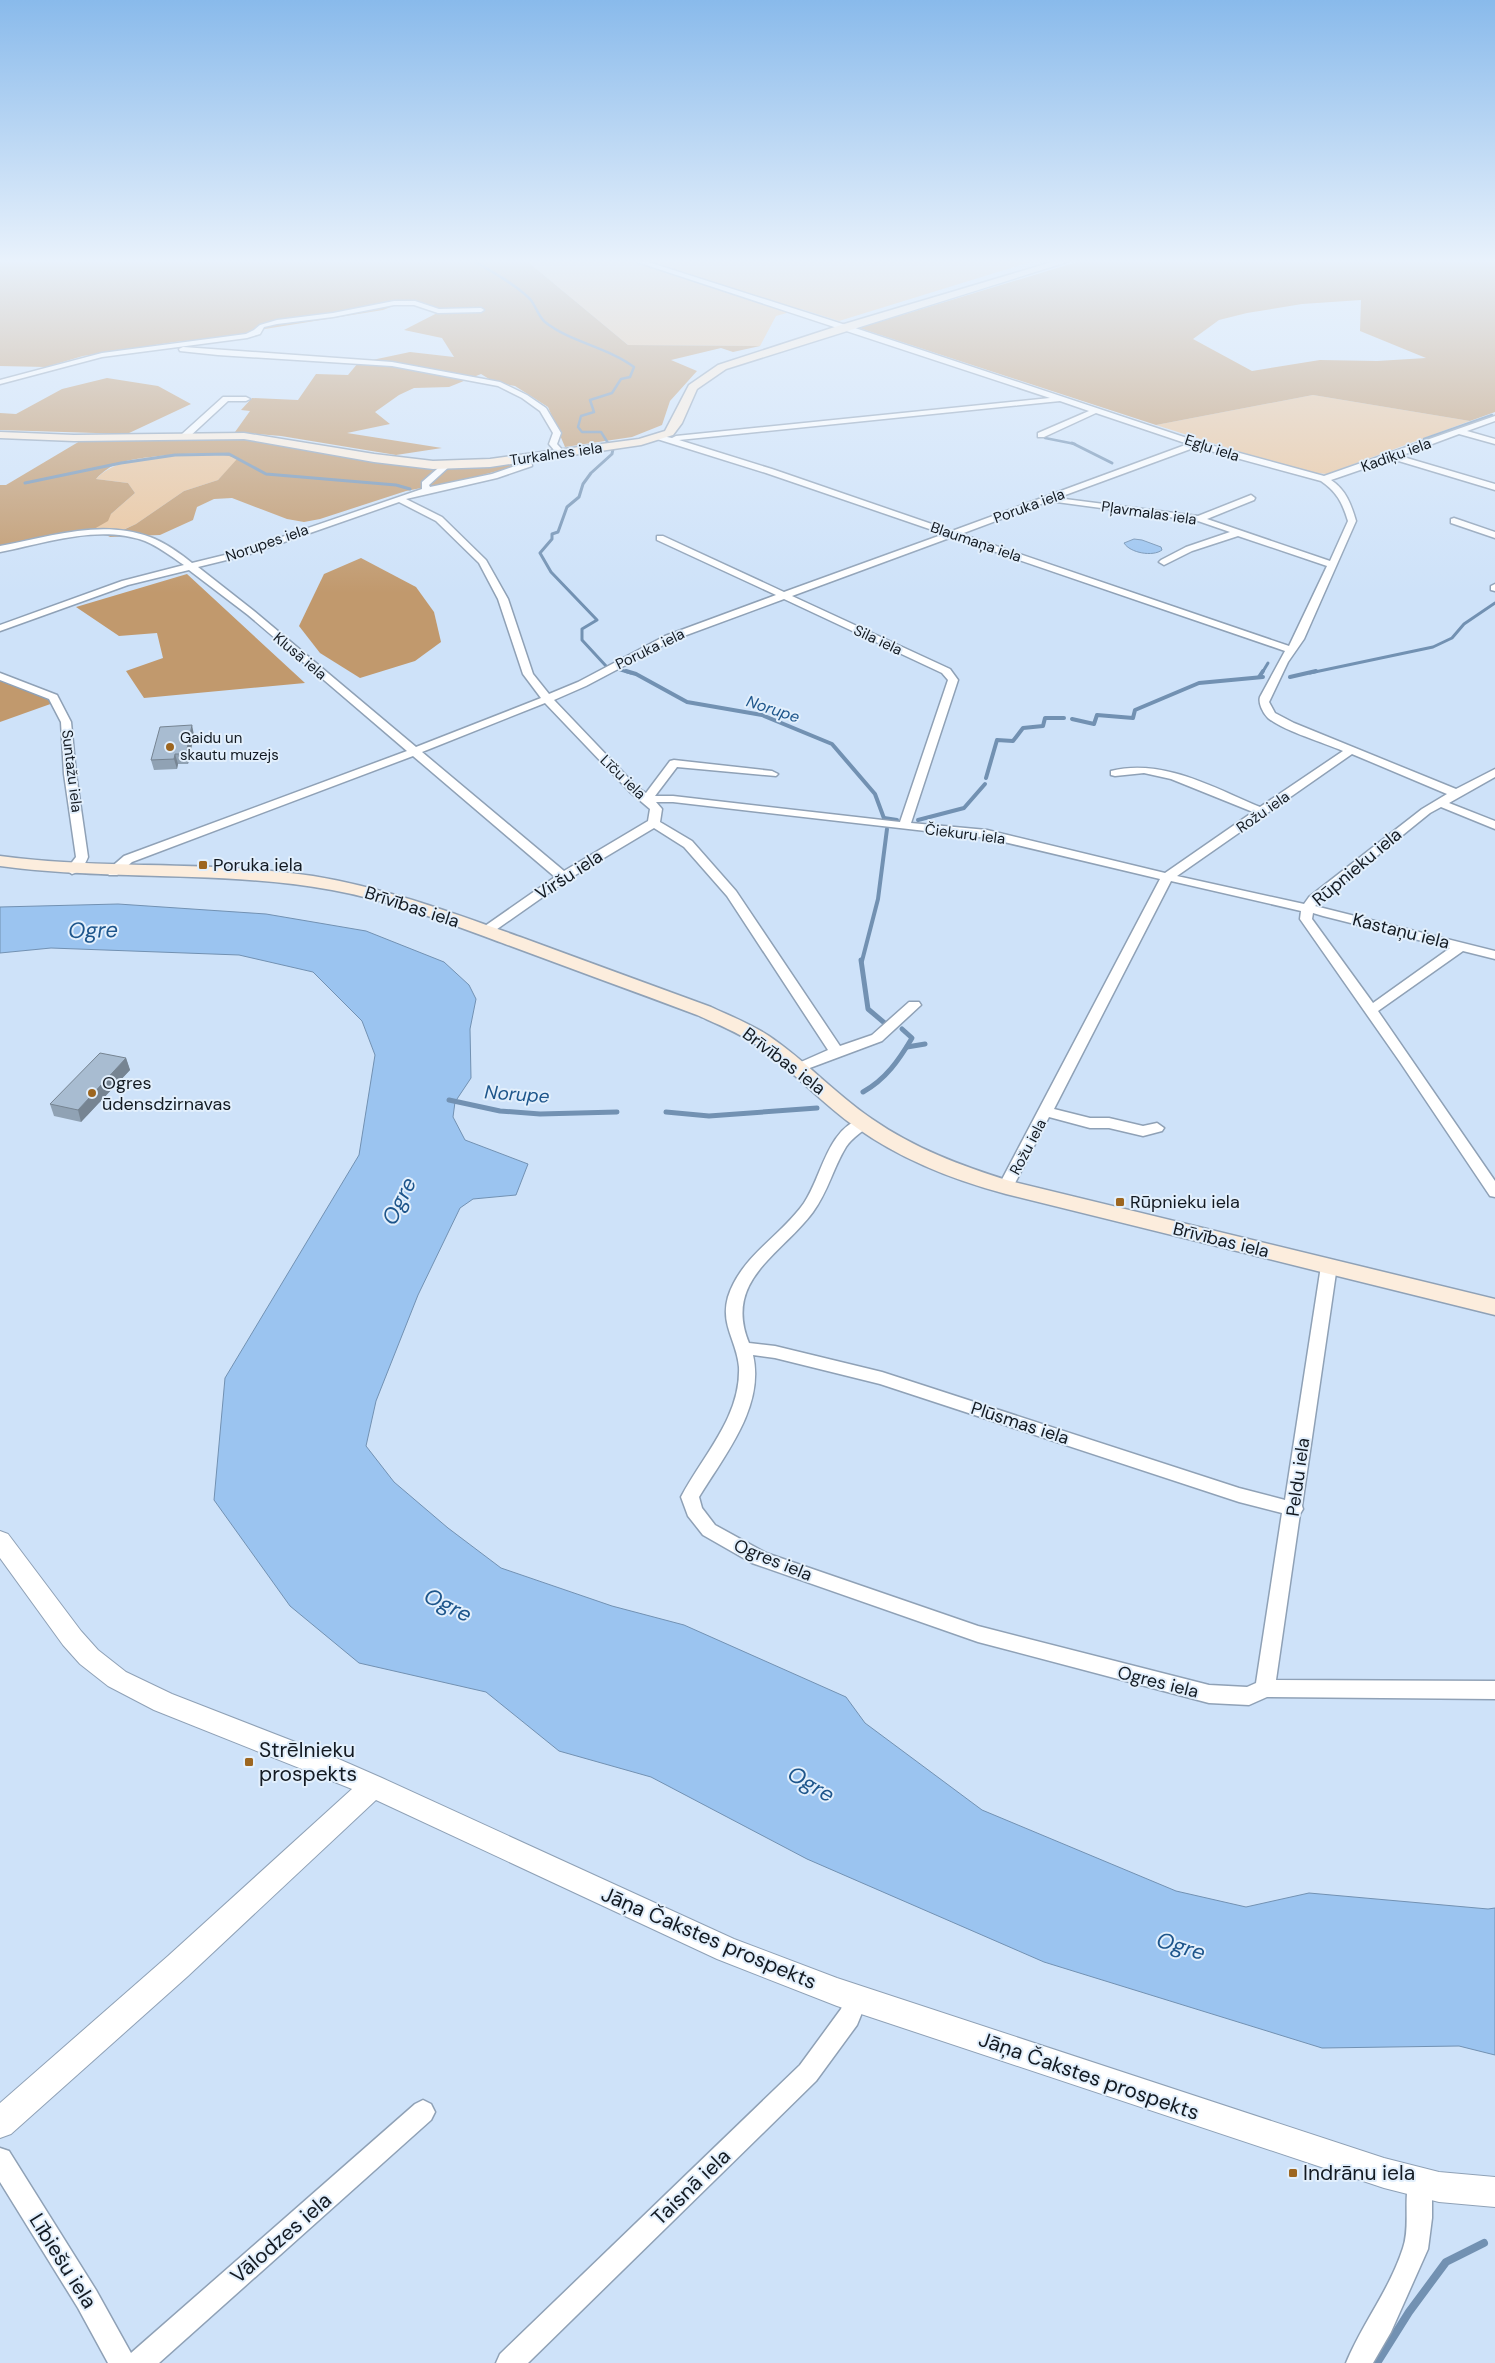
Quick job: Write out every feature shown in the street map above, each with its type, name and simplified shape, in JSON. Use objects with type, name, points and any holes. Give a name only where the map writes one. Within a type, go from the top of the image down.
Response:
[{"type":"main road","points":[[660,437],[673,429],[687,396],[693,388],[712,372]]},
{"type":"main road","name":"Turkalnes iela","points":[[0,435],[74,438],[244,436],[401,462],[446,465],[562,454],[641,442],[660,437]]},
{"type":"main road","name":"Brīvības iela","points":[[0,860],[72,870],[249,875],[331,884],[416,906],[704,1011],[761,1040],[799,1068],[863,1123],[887,1139],[922,1158],[964,1175],[1006,1187],[1495,1307]]},
{"type":"street","points":[[0,382],[38,372]]},
{"type":"street","points":[[437,372],[500,384],[516,390],[546,411],[551,426],[557,433],[553,444],[562,454]]},
{"type":"street","name":"Egļu iela","points":[[983,372],[1196,444],[1292,472],[1324,479]]},
{"type":"street","points":[[660,437],[693,437],[1061,398]]},
{"type":"street","points":[[185,436],[226,399],[246,399]]},
{"type":"street","points":[[1041,435],[1097,410]]},
{"type":"street","name":"Kadiķu iela","points":[[1324,479],[1343,474],[1495,418]]},
{"type":"street","points":[[1458,431],[1495,442]]},
{"type":"street","name":"Blaumaņa iela","points":[[660,437],[760,468],[1291,650]]},
{"type":"street","name":"Poruka iela","points":[[113,872],[128,859],[414,752],[547,699],[582,684],[670,638],[1196,444]]},
{"type":"street","points":[[1391,456],[1495,486]]},
{"type":"street","name":"Norupes iela","points":[[0,628],[125,583],[244,553],[426,490],[467,482],[523,467],[528,464],[527,458]]},
{"type":"street","points":[[426,490],[425,484],[446,465]]},
{"type":"street","points":[[1324,479],[1337,488],[1346,501],[1352,521],[1299,639],[1265,697],[1267,708],[1271,715],[1290,725],[1457,794]]},
{"type":"street","points":[[1199,519],[1251,498]]},
{"type":"street","name":"Līču iela","points":[[400,499],[439,519],[483,562],[503,599],[528,674],[547,699],[634,790],[647,799],[656,809],[654,823]]},
{"type":"street","name":"Pļavmalas iela","points":[[1048,499],[1199,519],[1333,564]]},
{"type":"street","points":[[1454,522],[1495,535]]},
{"type":"street","name":"Klusā iela","points":[[0,549],[69,534],[122,532],[149,539],[190,566],[251,613],[563,877]]},
{"type":"street","points":[[1164,562],[1189,549],[1237,533]]},
{"type":"street","name":"Sila iela","points":[[660,538],[946,671],[954,680],[904,826]]},
{"type":"street","name":"Suntažu iela","points":[[0,676],[53,697],[66,722],[70,774],[78,814],[82,857],[80,864],[72,870]]},
{"type":"street","name":"Rožu iela","points":[[1006,1187],[1047,1112],[1167,878],[1351,750]]},
{"type":"street","points":[[647,799],[674,763],[772,774]]},
{"type":"street","points":[[1115,772],[1144,770],[1174,776],[1262,812]]},
{"type":"street","name":"Rūpnieku iela","points":[[1495,772],[1440,803],[1386,842],[1314,900],[1307,909],[1306,919],[1495,1192]]},
{"type":"street","name":"Čiekuru iela","points":[[647,799],[673,799],[987,834],[1167,878],[1307,909]]},
{"type":"street","points":[[1440,803],[1495,825]]},
{"type":"street","points":[[654,823],[688,844],[732,894],[836,1052]]},
{"type":"street","name":"Viršu iela","points":[[486,931],[563,877],[654,823]]},
{"type":"street","name":"Kastaņu iela","points":[[1307,909],[1495,955]]},
{"type":"street","points":[[1369,1009],[1378,1006],[1462,946]]},
{"type":"street","points":[[799,1068],[836,1052],[877,1038],[914,1004]]},
{"type":"street","points":[[1047,1112],[1090,1123],[1109,1123],[1143,1131],[1157,1128]]},
{"type":"street","name":"Ogres iela","points":[[863,1123],[847,1133],[808,1208],[754,1264],[744,1278],[736,1298],[733,1321],[747,1367],[738,1416],[690,1497],[694,1511],[709,1530],[759,1558],[978,1634],[1209,1694],[1249,1696],[1265,1688]]},
{"type":"street","name":"Peldu iela","points":[[1265,1688],[1294,1509],[1329,1266]]},
{"type":"street","name":"Plūsmas iela","points":[[743,1349],[775,1352],[882,1378],[1239,1495],[1294,1509]]},
{"type":"street","name":"Jāņa Čakstes prospekts","points":[[0,1540],[72,1638],[89,1657],[117,1679],[163,1702],[325,1764],[690,1935],[736,1954],[857,1998],[1290,2143],[1420,2184],[1470,2192],[1495,2192]]},
{"type":"street","points":[[1265,1688],[1495,1690]]},
{"type":"street","points":[[0,2122],[178,1966],[373,1786]]},
{"type":"street","name":"Taisnā iela","points":[[509,2363],[808,2073],[849,2017],[857,1998]]},
{"type":"street","name":"Vālodzes iela","points":[[139,2363],[423,2112]]},
{"type":"street","name":"Lībiešu iela","points":[[0,2160],[87,2299],[122,2363]]},
{"type":"street","points":[[1359,2363],[1382,2323],[1416,2249],[1420,2218],[1420,2184]]},
{"type":"shaded area","points":[[350,372],[696,372],[670,401],[662,425],[632,437],[565,447],[548,407],[515,386],[494,382],[481,374],[449,387],[414,388],[399,395],[375,412],[390,424],[347,433],[442,448],[396,455],[281,436],[235,432],[250,411],[241,410],[252,398],[298,400],[316,374],[348,375]]},
{"type":"shaded area","points":[[995,372],[1495,372],[1495,412],[1470,421],[1313,395],[1156,425]]},
{"type":"shaded area","points":[[107,378],[158,386],[191,404],[127,434],[0,430],[0,413],[16,414],[62,389]]},
{"type":"shaded area","points":[[1313,395],[1470,421],[1327,474],[1303,472],[1156,425]]},
{"type":"shaded area","points":[[233,438],[274,442],[421,466],[554,456],[467,479],[406,491],[320,519],[304,522],[287,519],[232,498],[214,499],[197,507],[193,520],[160,535],[108,537],[136,524],[184,491],[218,480],[237,459],[214,454],[181,454],[133,460],[111,467],[96,479],[128,483],[135,493],[111,514],[108,521],[94,529],[49,535],[0,546],[0,485],[6,485],[80,441]]},
{"type":"shaded area","points":[[229,454],[238,459],[218,480],[184,491],[136,524],[118,532],[88,532],[94,529],[135,493],[128,483],[96,479],[108,470],[123,463],[158,456]]},
{"type":"shaded area","points":[[361,558],[416,587],[434,612],[441,642],[415,661],[360,678],[320,653],[299,626],[324,574]]},
{"type":"shaded area","points":[[187,574],[305,683],[144,698],[126,671],[163,658],[157,633],[119,636],[76,607]]},
{"type":"shaded area","points":[[0,681],[56,702],[0,722]]},
{"type":"water","points":[[1134,539],[1161,547],[1162,550],[1153,553],[1142,553],[1131,549],[1124,543]]},
{"type":"water","name":"Ogre","points":[[118,904],[266,914],[366,931],[444,962],[469,985],[476,999],[470,1029],[471,1078],[455,1102],[453,1117],[465,1140],[528,1164],[516,1195],[473,1199],[460,1208],[418,1295],[376,1401],[366,1446],[394,1482],[448,1528],[501,1568],[612,1606],[684,1625],[846,1697],[865,1723],[982,1810],[1176,1891],[1246,1907],[1309,1893],[1488,1909],[1495,1908],[1495,2055],[1459,2046],[1322,2048],[1044,1962],[807,1859],[651,1777],[559,1751],[486,1692],[359,1663],[290,1606],[214,1500],[225,1378],[359,1155],[375,1055],[362,1021],[313,972],[239,955],[51,948],[0,953],[0,907]]},
{"type":"building","points":[[192,725],[186,754],[175,754],[174,759],[151,760],[160,727]]},
{"type":"building","points":[[100,1053],[126,1058],[78,1110],[50,1104]]},
{"type":"waterway","name":"Norupe","points":[[608,443],[601,432],[582,432],[578,427],[581,416],[594,412],[590,400],[612,393],[621,379],[630,377],[632,372]]},
{"type":"waterway","points":[[1424,439],[1492,415]]},
{"type":"waterway","points":[[1045,438],[1073,444]]},
{"type":"waterway","points":[[1073,444],[1112,463]]},
{"type":"waterway","name":"Norupe","points":[[606,666],[582,640],[582,629],[597,620],[551,572],[540,553],[552,539],[552,534],[558,532],[567,507],[579,497],[583,484],[591,473],[612,454],[613,449]]},
{"type":"waterway","points":[[25,483],[121,463],[175,455],[229,454],[266,474],[396,485],[410,489]]},
{"type":"waterway","points":[[1310,673],[1433,647],[1452,638],[1464,624],[1495,603]]},
{"type":"waterway","points":[[1262,673],[1268,663]]},
{"type":"waterway","name":"Norupe","points":[[617,669],[631,673]]},
{"type":"waterway","name":"Norupe","points":[[626,671],[636,674],[687,702],[762,715],[832,744],[875,794],[885,821]]},
{"type":"waterway","points":[[1259,677],[1263,671]]},
{"type":"waterway","points":[[1290,677],[1316,671]]},
{"type":"waterway","points":[[1072,719],[1094,724],[1097,715],[1133,718],[1135,710],[1199,683],[1263,677]]},
{"type":"waterway","points":[[986,778],[997,740],[1013,741],[1023,728],[1043,726],[1045,718],[1064,718]]},
{"type":"waterway","points":[[918,820],[964,808],[985,784]]},
{"type":"waterway","points":[[884,818],[897,820]]},
{"type":"waterway","name":"Norupe","points":[[862,961],[878,899],[887,829]]},
{"type":"waterway","name":"Norupe","points":[[861,960],[868,1009],[887,1025]]},
{"type":"waterway","name":"Norupe","points":[[863,1092],[885,1075],[912,1038],[902,1029]]},
{"type":"waterway","points":[[907,1047],[925,1044]]},
{"type":"waterway","name":"Norupe","points":[[449,1100],[500,1111],[540,1114],[617,1112]]},
{"type":"waterway","name":"Norupe","points":[[666,1112],[709,1116],[817,1108]]},
{"type":"waterway","points":[[1377,2363],[1409,2312],[1446,2262],[1484,2243]]},
{"type":"place","name":"Gaidu un skautu muzejs","points":[[170,747]]},
{"type":"place","name":"Poruka iela","points":[[203,865]]},
{"type":"place","name":"Ogres ūdensdzirnavas","points":[[92,1093]]},
{"type":"place","name":"Rūpnieku iela","points":[[1120,1202]]},
{"type":"place","name":"Strēlnieku prospekts","points":[[249,1762]]},
{"type":"place","name":"Indrānu iela","points":[[1293,2173]]}]
